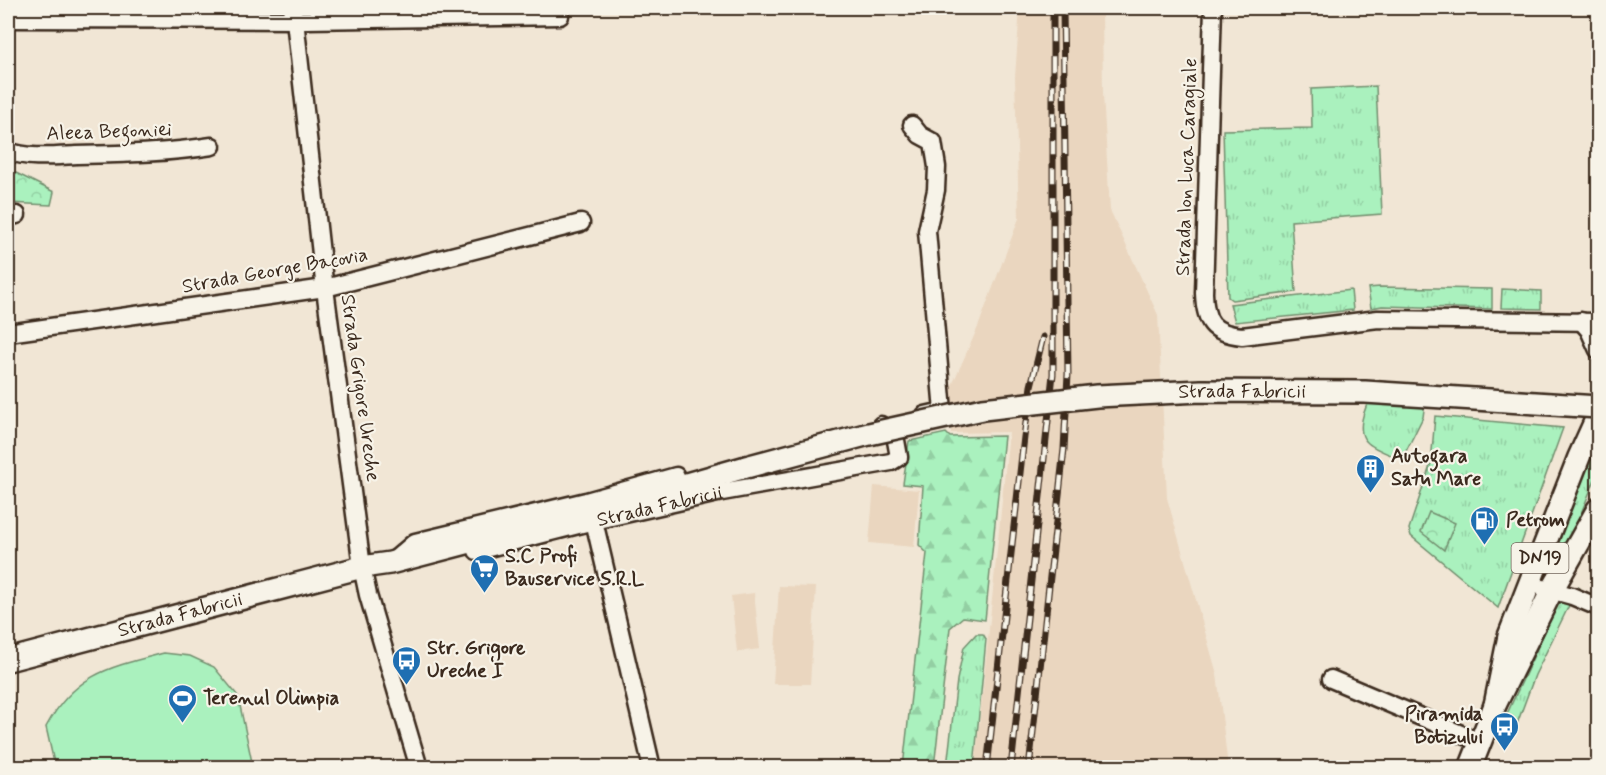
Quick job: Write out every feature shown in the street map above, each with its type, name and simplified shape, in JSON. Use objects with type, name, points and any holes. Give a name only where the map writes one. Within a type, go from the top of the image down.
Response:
[{"type":"main road","name":"Strada Fabricii","points":[[8,660],[362,567],[390,563],[612,505],[869,434],[983,409],[1097,396],[1201,391],[1365,392],[1599,407]]},
{"type":"main road","name":"DN19","points":[[1495,705],[1509,636],[1579,457],[1599,415]]},
{"type":"main road","name":"DN19","points":[[1470,768],[1495,705],[1551,592],[1599,509]]},
{"type":"street","name":"Strada Ion Luca Caragiale","points":[[1213,8],[1204,293],[1205,312],[1213,326],[1227,334],[1242,336],[1378,319],[1581,321]]},
{"type":"street","points":[[8,19],[293,14],[560,16]]},
{"type":"street","name":"Strada Grigore Ureche","points":[[293,14],[325,288],[362,567],[368,595],[420,768]]},
{"type":"street","points":[[880,425],[943,411],[927,231],[936,190],[937,167],[933,142],[920,135],[912,125]]},
{"type":"street","name":"Aleea Begoniei","points":[[8,151],[15,154],[56,156],[107,155],[171,152],[212,146]]},
{"type":"street","name":"Strada George Bacovia","points":[[8,333],[325,288],[581,223]]},
{"type":"street","points":[[1581,321],[1599,322]]},
{"type":"street","points":[[1581,321],[1589,330],[1599,350]]},
{"type":"street","name":"Strada Fabricii","points":[[880,425],[895,435],[899,457],[891,462],[722,492],[594,521],[420,566],[390,563],[415,542],[586,501],[730,462],[880,425]]},
{"type":"street","points":[[594,521],[652,768]]},
{"type":"street","points":[[1530,583],[1599,607]]},
{"type":"street","points":[[1331,679],[1480,742]]},
{"type":"shaded area","points":[[1020,8],[1102,8],[1103,94],[1110,210],[1158,315],[1167,498],[1217,674],[1228,767],[975,767],[1009,432],[951,433],[949,392],[978,327],[1019,218],[1015,77]]},
{"type":"shaded area","points":[[874,486],[919,490],[914,547],[869,543]]},
{"type":"shaded area","points":[[779,586],[816,587],[810,684],[773,684]]},
{"type":"shaded area","points":[[754,593],[760,649],[737,652],[731,596]]},
{"type":"green space","points":[[1376,86],[1382,214],[1291,221],[1296,292],[1232,300],[1228,297],[1223,130],[1312,128],[1311,89]]},
{"type":"green space","points":[[8,169],[54,192],[51,205],[8,203]]},
{"type":"green space","points":[[1368,288],[1492,289],[1492,309],[1382,306],[1371,308]]},
{"type":"green space","points":[[1502,289],[1541,291],[1541,309],[1501,308]]},
{"type":"green space","points":[[1351,290],[1353,310],[1235,322],[1230,304]]},
{"type":"green space","points":[[1377,382],[1427,388],[1423,417],[1402,459],[1375,448],[1363,437],[1361,430],[1364,413]]},
{"type":"green space","points":[[1435,416],[1563,428],[1498,608],[1411,536],[1409,529],[1431,463]]},
{"type":"green space","points":[[946,433],[950,437],[1004,436],[985,620],[963,617],[950,628],[934,767],[903,767],[927,553],[919,545],[923,486],[903,484],[909,441]]},
{"type":"green space","points":[[1598,434],[1598,472],[1554,579],[1548,580],[1547,575]]},
{"type":"green space","points":[[1429,512],[1455,523],[1444,550],[1421,532]]},
{"type":"green space","points":[[1578,587],[1535,675],[1517,724],[1506,716],[1564,590]]},
{"type":"green space","points":[[976,634],[983,634],[986,639],[974,767],[947,767],[957,680],[964,647]]},
{"type":"green space","points":[[164,653],[190,656],[214,667],[238,696],[253,767],[55,767],[46,727],[69,695],[95,675]]},
{"type":"railway","points":[[1011,768],[1053,374],[1053,8]]},
{"type":"railway","points":[[1029,768],[1064,449],[1068,374],[1063,8]]},
{"type":"railway","points":[[987,768],[1024,437],[1031,386],[1043,337]]},
{"type":"place","name":"Autogara Satu Mare","points":[[1370,494]]},
{"type":"place","name":"Petrom","points":[[1485,546]]},
{"type":"place","name":"S.C Profi Bauservice S.R.L","points":[[484,594]]},
{"type":"place","name":"Str. Grigore Ureche I","points":[[406,686]]},
{"type":"place","name":"Terenul Olimpia","points":[[182,724]]},
{"type":"place","name":"Piramida Botizului","points":[[1504,752]]}]
